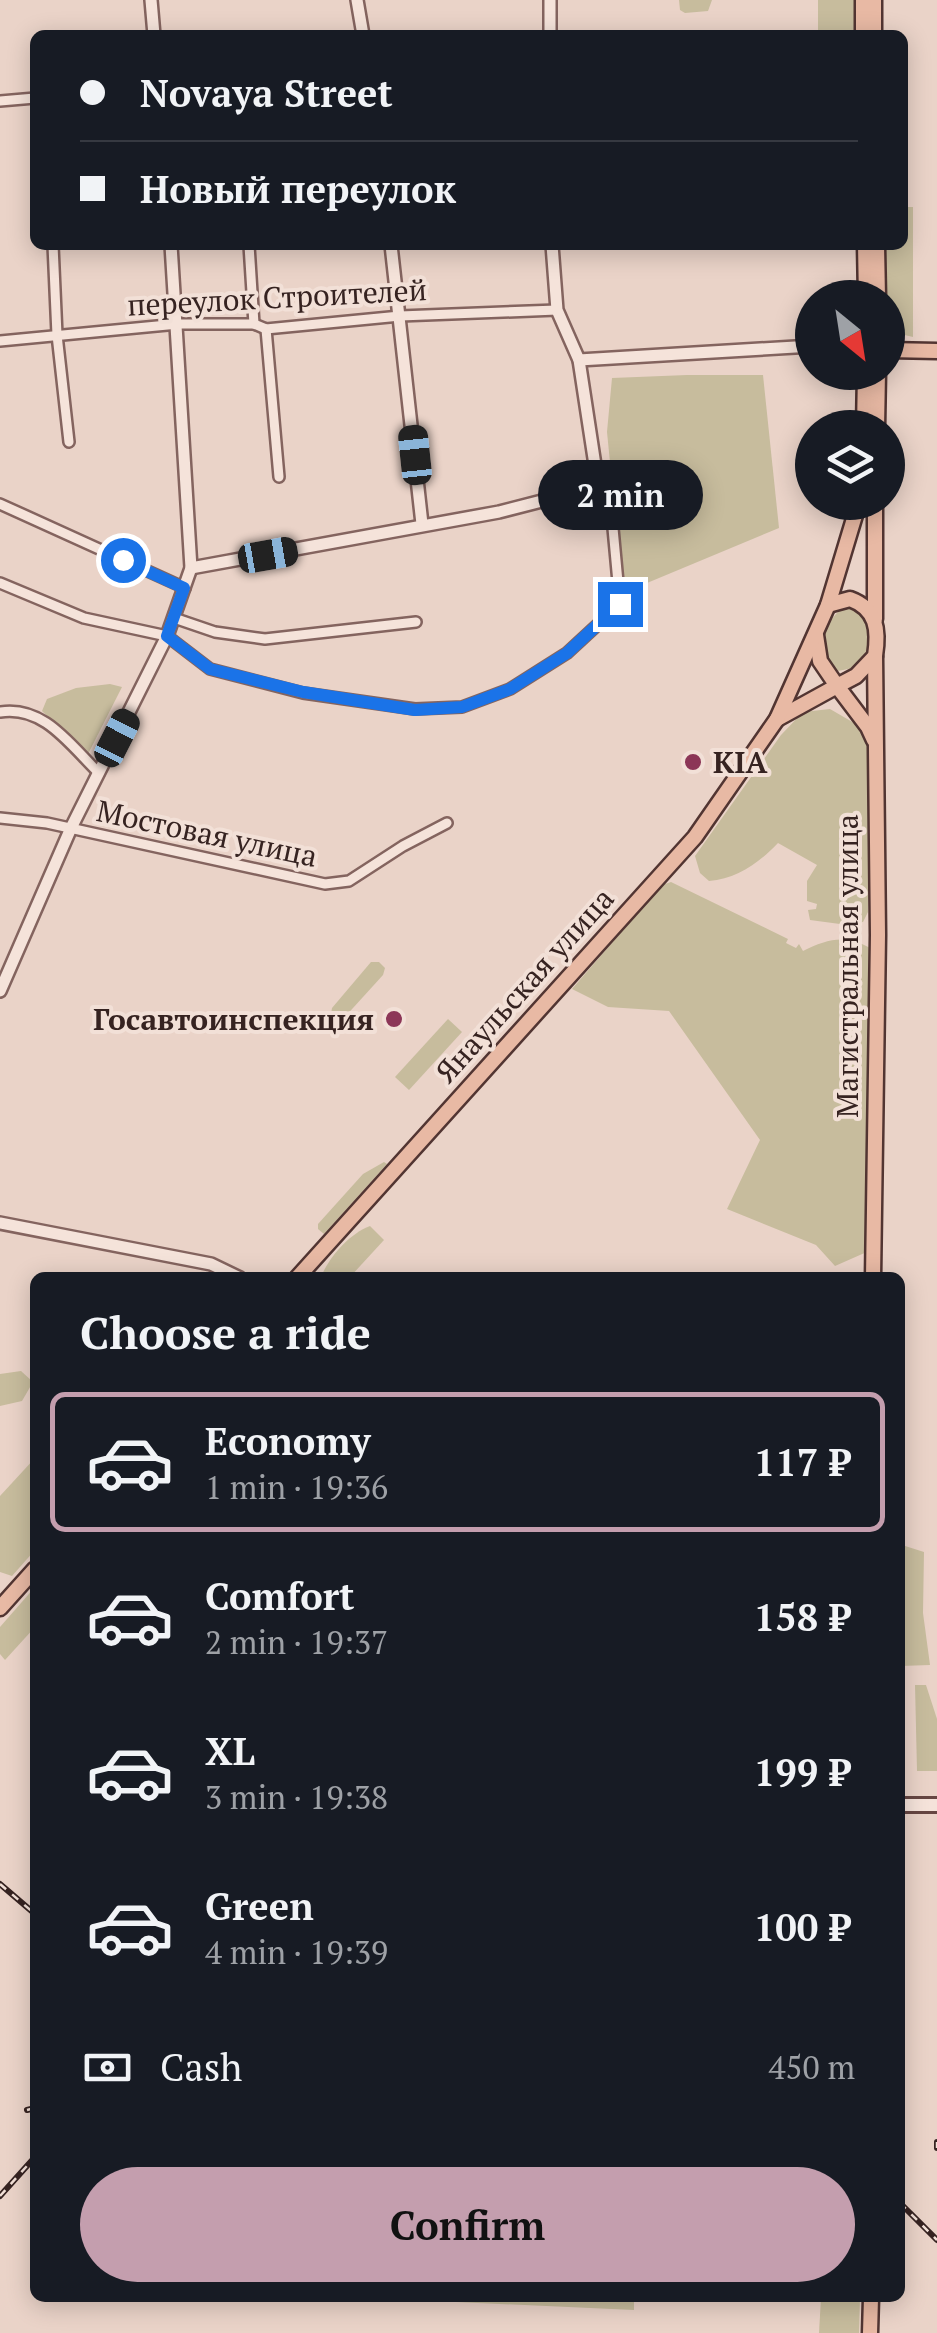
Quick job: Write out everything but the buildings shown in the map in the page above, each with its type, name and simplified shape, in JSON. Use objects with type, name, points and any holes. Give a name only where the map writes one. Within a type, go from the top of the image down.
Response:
[{"type":"main road","points":[[863,0],[863,30]]},
{"type":"main road","points":[[874,0],[874,30]]},
{"type":"main road","points":[[865,250],[866,280]]},
{"type":"main road","points":[[877,250],[878,280]]},
{"type":"main road","points":[[905,350],[937,351]]},
{"type":"main road","points":[[776,719],[828,605],[854,520]]},
{"type":"main road","name":"Магистральная улица","points":[[873,1272],[878,935],[875,520]]},
{"type":"main road","points":[[828,605],[850,598],[866,607],[875,620]]},
{"type":"main road","points":[[816,632],[820,661],[876,744]]},
{"type":"main road","points":[[776,719],[856,676],[874,656]]},
{"type":"main road","name":"Янаульская улица","points":[[303,1272],[670,866],[776,719]]},
{"type":"main road","points":[[0,1608],[30,1575]]},
{"type":"main road","points":[[905,1805],[937,1806]]},
{"type":"main road","points":[[870,2333],[871,2302]]},
{"type":"street","points":[[150,0],[153,30]]},
{"type":"street","points":[[357,0],[363,30]]},
{"type":"street","points":[[550,0],[550,30]]},
{"type":"street","points":[[0,101],[30,98]]},
{"type":"street","points":[[53,250],[68,442]]},
{"type":"street","points":[[0,991],[70,828],[167,636],[191,568],[171,250]]},
{"type":"street","points":[[248,250],[254,324]]},
{"type":"street","points":[[392,250],[422,524]]},
{"type":"street","points":[[0,583],[84,618],[167,636],[210,669],[303,692],[415,710],[462,707],[510,689],[567,653],[620,604],[609,485],[595,466],[579,360],[556,310],[552,250]]},
{"type":"street","name":"переулок Строителей","points":[[0,341],[178,324],[254,324],[266,329],[400,316],[556,310]]},
{"type":"street","points":[[266,329],[279,477]]},
{"type":"street","points":[[579,360],[795,347]]},
{"type":"street","points":[[191,568],[344,542],[565,496],[595,466]]},
{"type":"street","points":[[0,504],[184,588]]},
{"type":"street","points":[[174,618],[215,632],[265,639],[416,622]]},
{"type":"street","points":[[0,712],[17,709],[42,718],[99,773]]},
{"type":"street","name":"Мостовая улица","points":[[0,818],[70,828],[326,884],[349,881],[447,822]]},
{"type":"street","points":[[0,1223],[210,1264],[227,1272]]},
{"type":"shaded area","points":[[679,0],[712,0],[708,11],[685,13],[680,10]]},
{"type":"shaded area","points":[[818,0],[855,0],[855,30],[818,30]]},
{"type":"shaded area","points":[[908,207],[913,207],[913,337],[905,335],[905,280],[882,280],[882,250],[908,250]]},
{"type":"shaded area","points":[[763,375],[779,528],[623,593],[607,432],[612,378]]},
{"type":"shaded area","points":[[844,607],[862,614],[869,639],[858,667],[838,671],[826,656],[824,638],[831,621]]},
{"type":"shaded area","points":[[110,684],[122,687],[87,756],[42,711],[47,699],[76,688]]},
{"type":"shaded area","points":[[830,709],[861,727],[869,745],[868,912],[863,922],[810,920],[808,910],[816,909],[817,904],[807,901],[807,881],[817,865],[778,843],[747,869],[719,880],[709,881],[700,873],[695,856],[781,735],[803,712]]},
{"type":"shaded area","points":[[671,882],[788,939],[786,943],[796,948],[799,944],[803,951],[836,940],[870,948],[869,1251],[835,1266],[816,1245],[727,1209],[760,1140],[669,1011],[608,1007],[572,989],[662,885]]},
{"type":"shaded area","points":[[371,962],[379,962],[385,968],[383,975],[338,1021],[331,1014],[332,1008]]},
{"type":"shaded area","points":[[448,1019],[462,1032],[409,1090],[395,1077]]},
{"type":"shaded area","points":[[387,1164],[324,1234],[318,1229],[318,1224],[363,1174]]},
{"type":"shaded area","points":[[370,1226],[384,1240],[355,1272],[324,1272],[341,1247]]},
{"type":"shaded area","points":[[21,1371],[30,1379],[22,1401],[0,1406],[0,1374]]},
{"type":"shaded area","points":[[30,1463],[30,1556],[12,1576],[0,1572],[0,1496]]},
{"type":"shaded area","points":[[905,1546],[924,1552],[923,1613],[930,1665],[905,1666]]},
{"type":"shaded area","points":[[30,1593],[30,1632],[5,1660],[0,1654],[0,1627]]},
{"type":"shaded area","points":[[915,1685],[926,1685],[937,1719],[937,1771],[917,1771]]},
{"type":"shaded area","points":[[456,2302],[634,2302],[634,2310]]},
{"type":"shaded area","points":[[821,2302],[860,2302],[859,2333],[819,2333]]},
{"type":"railway","points":[[0,1884],[30,1910]]},
{"type":"railway","points":[[937,2142],[937,2148]]},
{"type":"railway","points":[[0,2196],[30,2163]]},
{"type":"railway","points":[[905,2208],[937,2240]]},
{"type":"place","name":"KIA","points":[[693,762]]},
{"type":"place","name":"Госавтоинспекция","points":[[394,1019]]},
{"type":"route","points":[[123,560],[184,588],[167,636],[210,669],[303,692],[415,710],[462,707],[510,689],[567,653],[620,604]]}]
